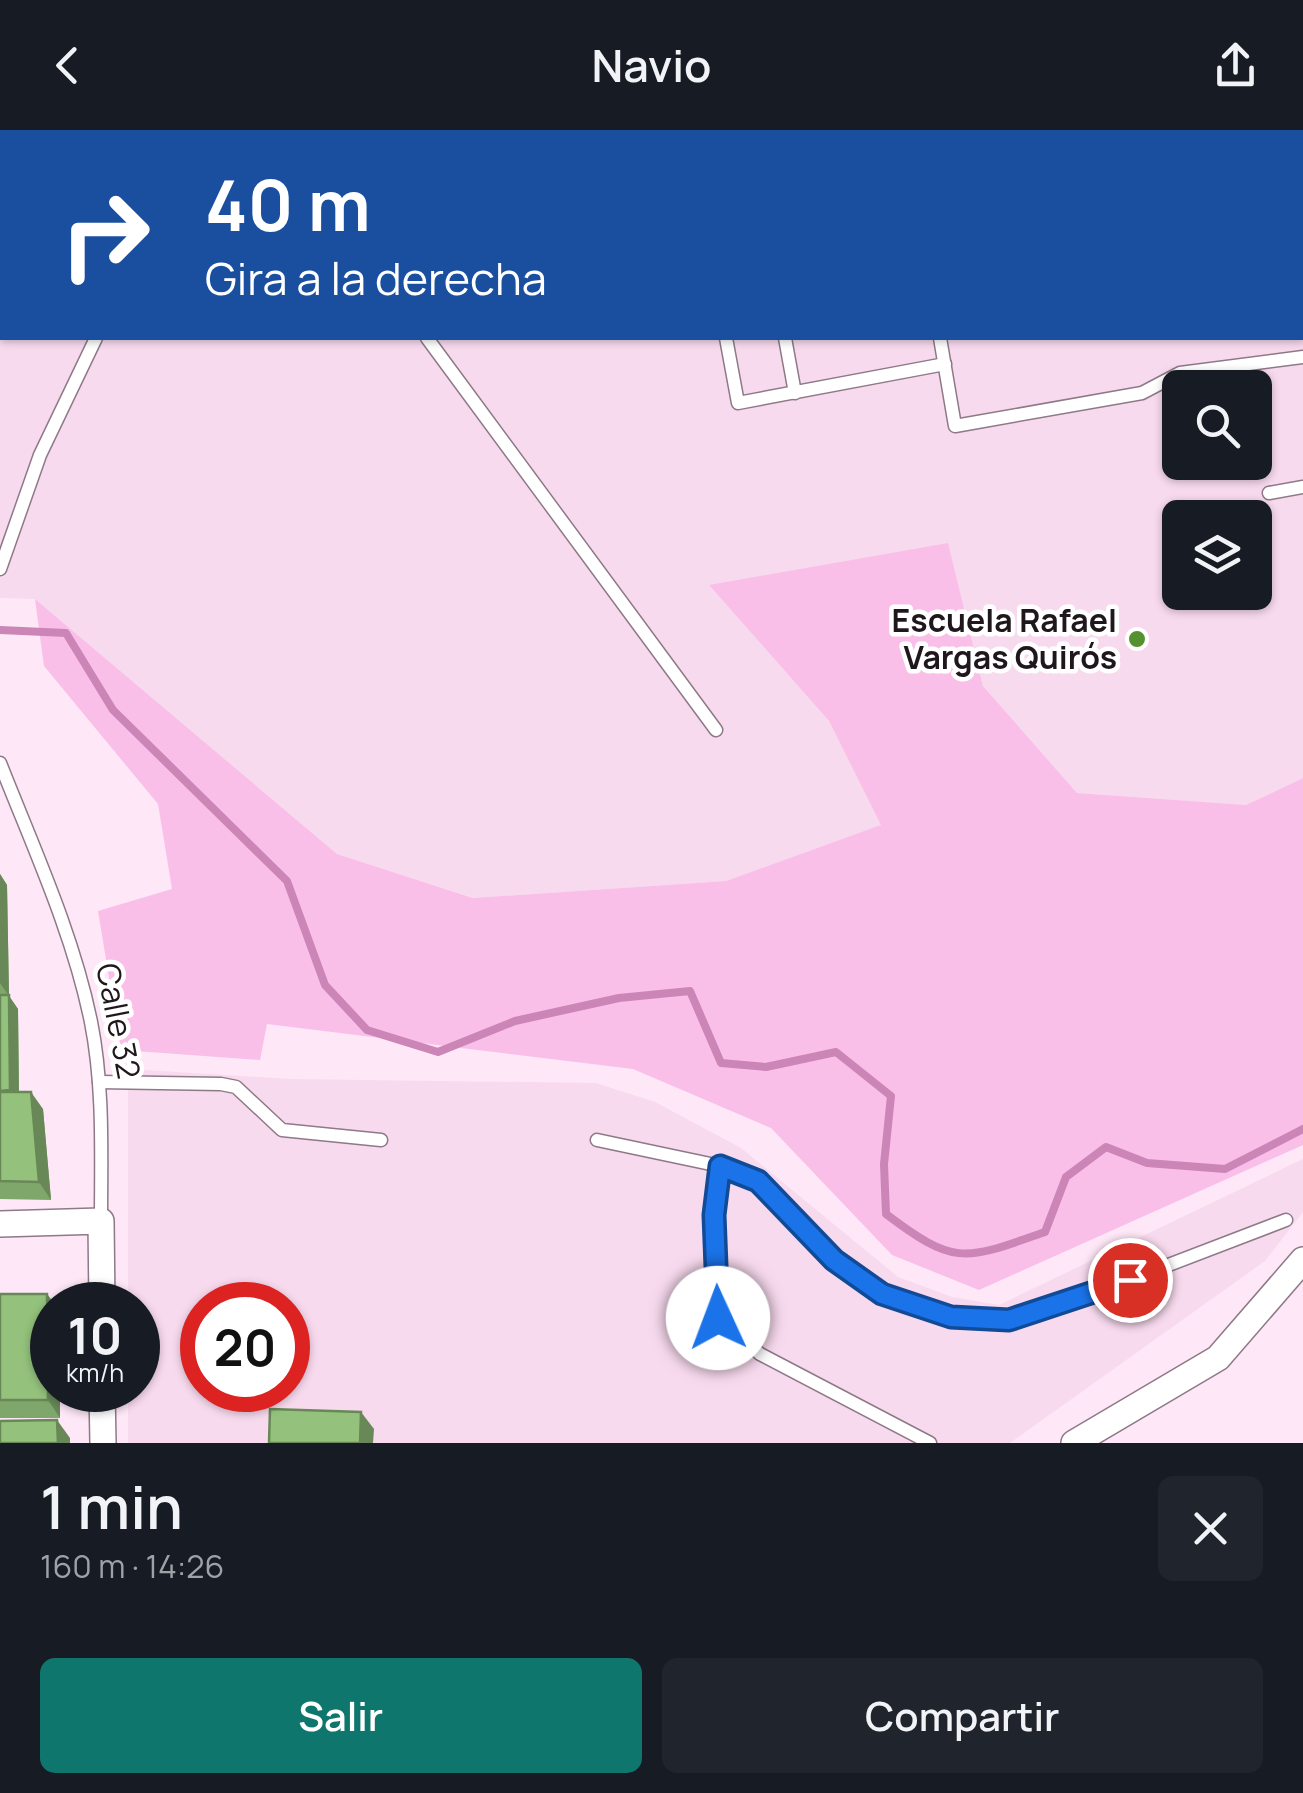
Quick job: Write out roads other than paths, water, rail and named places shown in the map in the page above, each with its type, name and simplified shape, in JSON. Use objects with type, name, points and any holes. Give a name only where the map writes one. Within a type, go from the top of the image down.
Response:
[{"type":"street","points":[[0,1224],[101,1221]]},
{"type":"street","name":"Calle 32","points":[[101,1221],[102,1282]]},
{"type":"street","points":[[1074,1443],[1218,1358],[1303,1260]]},
{"type":"street","points":[[102,1412],[103,1443]]},
{"type":"lane","points":[[0,569],[40,455],[95,340]]},
{"type":"lane","points":[[428,340],[716,730]]},
{"type":"lane","points":[[726,340],[738,403],[945,364]]},
{"type":"lane","points":[[785,340],[795,392]]},
{"type":"lane","points":[[940,340],[955,426],[1142,393],[1180,373],[1303,357]]},
{"type":"lane","points":[[1269,492],[1303,486]]},
{"type":"lane","name":"Calle 32","points":[[0,762],[68,939],[91,1022],[99,1082],[101,1221]]},
{"type":"lane","points":[[99,1082],[220,1084],[236,1088],[282,1130],[382,1140]]},
{"type":"lane","points":[[597,1140],[720,1166],[758,1181],[834,1260],[882,1294],[951,1317],[1009,1320],[1098,1292],[1286,1220]]},
{"type":"lane","points":[[720,1166],[714,1215],[718,1318],[760,1354],[930,1443]]},
{"type":"waterway","points":[[0,630],[66,633],[113,710],[287,881],[325,985],[367,1030],[438,1052],[515,1021],[619,998],[690,991],[721,1063],[766,1067],[836,1052],[891,1096],[884,1164],[886,1214],[929,1243],[962,1253],[978,1253],[1045,1232],[1066,1177],[1106,1147],[1147,1163],[1225,1169],[1303,1129]]},
{"type":"place","name":"Escuela Rafael Vargas Quirós","points":[[1137,639]]}]
